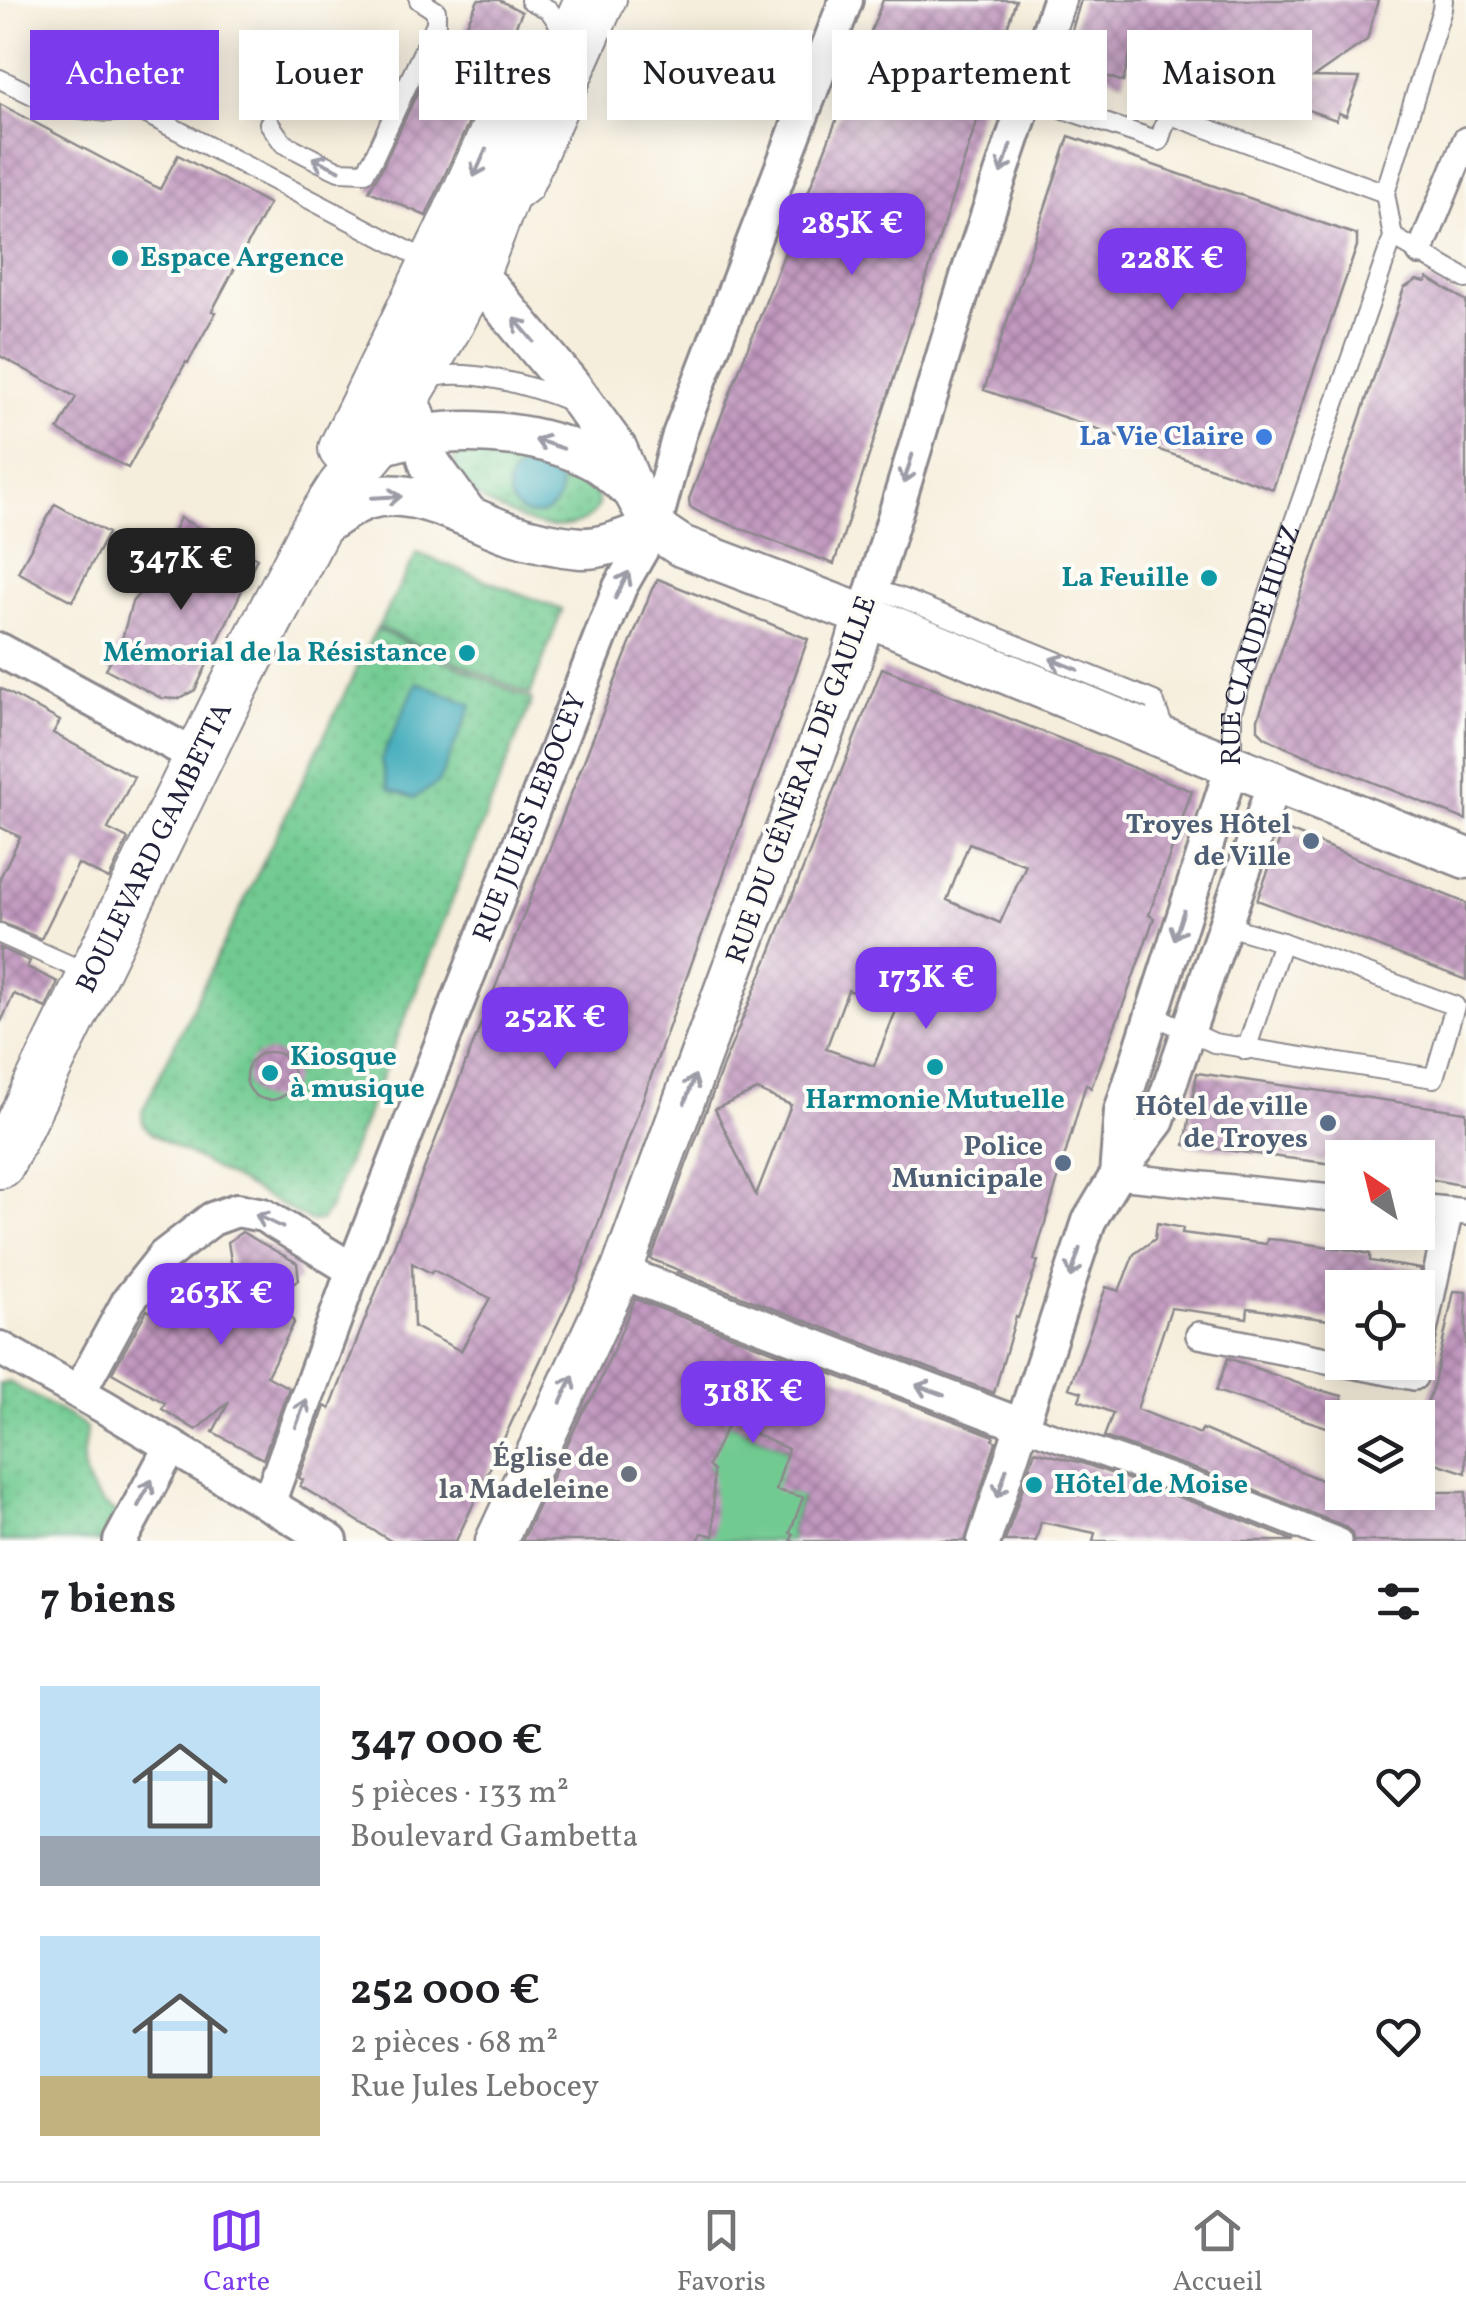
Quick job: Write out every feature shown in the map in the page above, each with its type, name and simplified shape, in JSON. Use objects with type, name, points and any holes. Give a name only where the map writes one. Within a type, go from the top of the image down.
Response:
[{"type":"main road","name":"BOULEVARD GAMBETTA","points":[[442,272],[496,222],[520,154],[559,10]]},
{"type":"main road","name":"BOULEVARD GAMBETTA","points":[[372,442],[388,352],[442,272],[559,10]]},
{"type":"main road","name":"BOULEVARD GAMBETTA","points":[[0,1164],[314,530],[412,386],[450,322],[442,272]]},
{"type":"street","name":"RUE JULES LEBOCEY","points":[[268,1504],[352,1270],[620,587],[654,528],[678,435],[846,0]]},
{"type":"street","name":"RUE DU GÉNÉRAL DE GAULLE","points":[[1049,30],[1059,0]]},
{"type":"street","name":"RUE DU GÉNÉRAL DE GAULLE","points":[[496,1541],[621,1272],[851,661],[968,270],[1019,120]]},
{"type":"street","points":[[1420,252],[1466,140]]},
{"type":"street","points":[[412,386],[442,272],[491,290],[588,408],[617,450],[654,528],[681,546],[869,603],[1168,740],[1466,858]]},
{"type":"street","points":[[372,442],[508,433],[546,441],[596,462],[633,490]]},
{"type":"street","points":[[372,442],[430,464],[467,515]]},
{"type":"street","points":[[314,530],[366,499],[386,495],[408,496],[538,542],[583,548],[654,528]]},
{"type":"street","points":[[0,650],[199,758]]},
{"type":"street","name":"RUE CLAUDE HUEZ","points":[[1116,1176],[1121,1111],[1232,766]]},
{"type":"street","name":"RUE CLAUDE HUEZ","points":[[984,1541],[1089,1220],[1157,1122],[1274,783]]},
{"type":"street","points":[[1116,1176],[1325,1197]]},
{"type":"street","points":[[79,1392],[129,1300],[164,1256],[212,1219],[236,1210],[263,1215],[352,1270]]},
{"type":"street","points":[[1200,1335],[1414,1377],[1458,1211]]},
{"type":"street","points":[[621,1272],[1338,1541]]},
{"type":"street","points":[[0,1348],[331,1541]]},
{"type":"street","points":[[120,1541],[171,1446]]},
{"type":"lane","points":[[269,123],[283,143],[339,172],[365,172],[436,23],[436,11],[419,0]]},
{"type":"lane","points":[[496,222],[532,191],[617,0]]},
{"type":"lane","points":[[1442,0],[1385,193],[1392,236],[1466,279]]},
{"type":"lane","points":[[0,79],[55,106],[108,112],[139,110],[442,272]]},
{"type":"lane","points":[[1094,120],[1159,142],[1168,114],[1385,193]]},
{"type":"lane","name":"RUE CLAUDE HUEZ","points":[[1232,766],[1232,710],[1392,236]]},
{"type":"lane","points":[[412,386],[452,374],[539,388],[588,408]]},
{"type":"lane","points":[[1151,1014],[1205,1041],[1434,1078],[1455,1006],[1282,942],[1224,925]]},
{"type":"lane","points":[[0,934],[92,975]]},
{"type":"lane","points":[[1246,1050],[1282,942]]},
{"type":"green space","points":[[472,445],[556,461],[592,486],[597,495],[596,510],[585,520],[562,527],[518,518],[468,489],[455,468],[454,459]],"holes":[[[530,462],[545,466],[560,483],[555,504],[535,515],[520,512],[509,497]]]},
{"type":"green space","points":[[417,553],[562,610],[530,695],[378,627]]},
{"type":"green space","points":[[376,629],[532,700],[329,1209],[321,1221],[310,1221],[152,1134],[143,1124],[142,1112]]},
{"type":"green space","points":[[9,1382],[86,1428],[83,1462],[87,1479],[95,1495],[116,1513],[102,1541],[0,1541],[0,1384]]},
{"type":"green space","points":[[598,1384],[729,1422],[788,1450],[802,1496],[791,1541],[698,1541],[702,1533],[708,1535],[710,1530],[585,1412]]},
{"type":"water","points":[[534,463],[553,470],[560,489],[553,508],[534,515],[515,508],[508,489],[515,470]]},
{"type":"water","points":[[417,682],[472,705],[438,783],[414,798],[389,789],[381,760]]},
{"type":"building","points":[[478,0],[499,0],[522,12],[514,30],[464,30]]},
{"type":"building","points":[[883,0],[1016,0],[1006,30],[871,30]]},
{"type":"building","points":[[1081,0],[1378,0],[1367,40],[1314,77],[1360,78],[1346,116],[1339,113],[1336,120],[1312,111],[1312,30],[1127,30],[1123,82],[1107,76],[1107,30],[1072,30]]},
{"type":"building","points":[[419,89],[419,120],[470,120],[426,216],[369,191]]},
{"type":"building","name":"Espace Argence","points":[[0,104],[160,189],[178,155],[269,204],[212,311],[216,312],[128,468],[58,430],[76,397],[0,356]]},
{"type":"building","points":[[836,120],[977,120],[834,564],[703,514],[690,507],[689,499]]},
{"type":"building","points":[[1069,136],[1357,235],[1357,246],[1273,489],[984,390]]},
{"type":"building","points":[[1428,278],[1466,301],[1466,820],[1285,747],[1258,730],[1258,719],[1404,288]]},
{"type":"building","points":[[55,504],[108,533],[72,601],[18,572]]},
{"type":"building","points":[[180,518],[257,558],[195,690],[178,699],[161,698],[106,669],[122,639],[132,602],[149,582]]},
{"type":"building","points":[[658,579],[808,639],[578,1280],[456,1541],[391,1541],[300,1486],[303,1480],[299,1478],[325,1406],[330,1409]],"holes":[[[412,1263],[431,1273],[433,1270],[490,1298],[461,1351],[414,1327]]]},
{"type":"building","points":[[882,668],[1192,791],[1149,915],[1154,918],[1126,997],[1091,1088],[1086,1084],[1034,1260],[1038,1261],[1016,1317],[994,1393],[651,1259]],"holes":[[[969,843],[1026,865],[1000,923],[947,900]],[[848,990],[897,1008],[874,1066],[826,1049]],[[757,1090],[791,1105],[756,1195],[715,1109]]]},
{"type":"building","points":[[0,688],[60,721],[53,733],[134,777],[108,829],[128,839],[109,879],[78,864],[41,939],[0,922],[0,878],[20,837],[0,827]]},
{"type":"building","points":[[1284,829],[1466,903],[1466,980],[1257,900]]},
{"type":"building","points":[[0,948],[30,961],[27,967],[58,982],[46,1008],[14,994],[0,1024]]},
{"type":"building","name":"Kiosque à musique","points":[[270,1052],[287,1059],[294,1076],[287,1093],[270,1100],[253,1093],[246,1076],[253,1059]]},
{"type":"building","name":"Hôtel de ville de Troyes","points":[[1197,1073],[1466,1112],[1466,1186],[1435,1180],[1435,1140],[1325,1140],[1325,1163],[1185,1145]]},
{"type":"building","points":[[1157,1223],[1183,1228],[1182,1233],[1351,1250],[1370,1254],[1370,1261],[1421,1269],[1325,1270],[1325,1319],[1248,1308],[1247,1318],[1171,1308],[1137,1409],[1200,1434],[1202,1429],[1325,1482],[1325,1510],[1435,1510],[1435,1492],[1466,1492],[1466,1541],[1354,1541],[1344,1526],[1104,1437],[1113,1413],[1079,1400],[1082,1392],[1069,1388],[1106,1287],[1119,1291],[1134,1254],[1155,1239]]},
{"type":"building","points":[[242,1232],[297,1263],[299,1280],[280,1292],[294,1323],[267,1376],[289,1388],[263,1459],[213,1432],[229,1402],[196,1430],[162,1409],[165,1403],[112,1373],[147,1310],[171,1323],[196,1276],[232,1267],[228,1242]]},
{"type":"building","points":[[1454,1291],[1466,1292],[1466,1473],[1435,1463],[1435,1400],[1428,1400]]},
{"type":"building","points":[[635,1299],[994,1436],[996,1441],[965,1541],[791,1541],[790,1533],[803,1497],[776,1490],[788,1449],[729,1422],[708,1466],[713,1471],[714,1536],[702,1533],[698,1541],[522,1541],[594,1395]]},
{"type":"building","points":[[1228,1358],[1342,1396],[1342,1400],[1325,1400],[1325,1426],[1216,1391]]},
{"type":"building","points":[[1035,1451],[1082,1463],[1294,1541],[1093,1541],[1095,1533],[1041,1522],[1036,1541],[1005,1541]]},
{"type":"place","name":"Espace Argence","points":[[120,258]]},
{"type":"place","name":"La Vie Claire","points":[[1264,437]]},
{"type":"place","name":"La Feuille","points":[[1209,578]]},
{"type":"place","name":"Mémorial de la Résistance","points":[[467,653]]},
{"type":"place","name":"Troyes Hôtel de Ville","points":[[1311,841]]},
{"type":"place","name":"Harmonie Mutuelle","points":[[935,1067]]},
{"type":"place","name":"Kiosque à musique","points":[[270,1073]]},
{"type":"place","name":"Hôtel de ville de Troyes","points":[[1328,1123]]},
{"type":"place","name":"Police Municipale","points":[[1063,1163]]},
{"type":"place","name":"Église de la Madeleine","points":[[629,1474]]},
{"type":"place","name":"Hôtel de Moise","points":[[1034,1485]]}]
